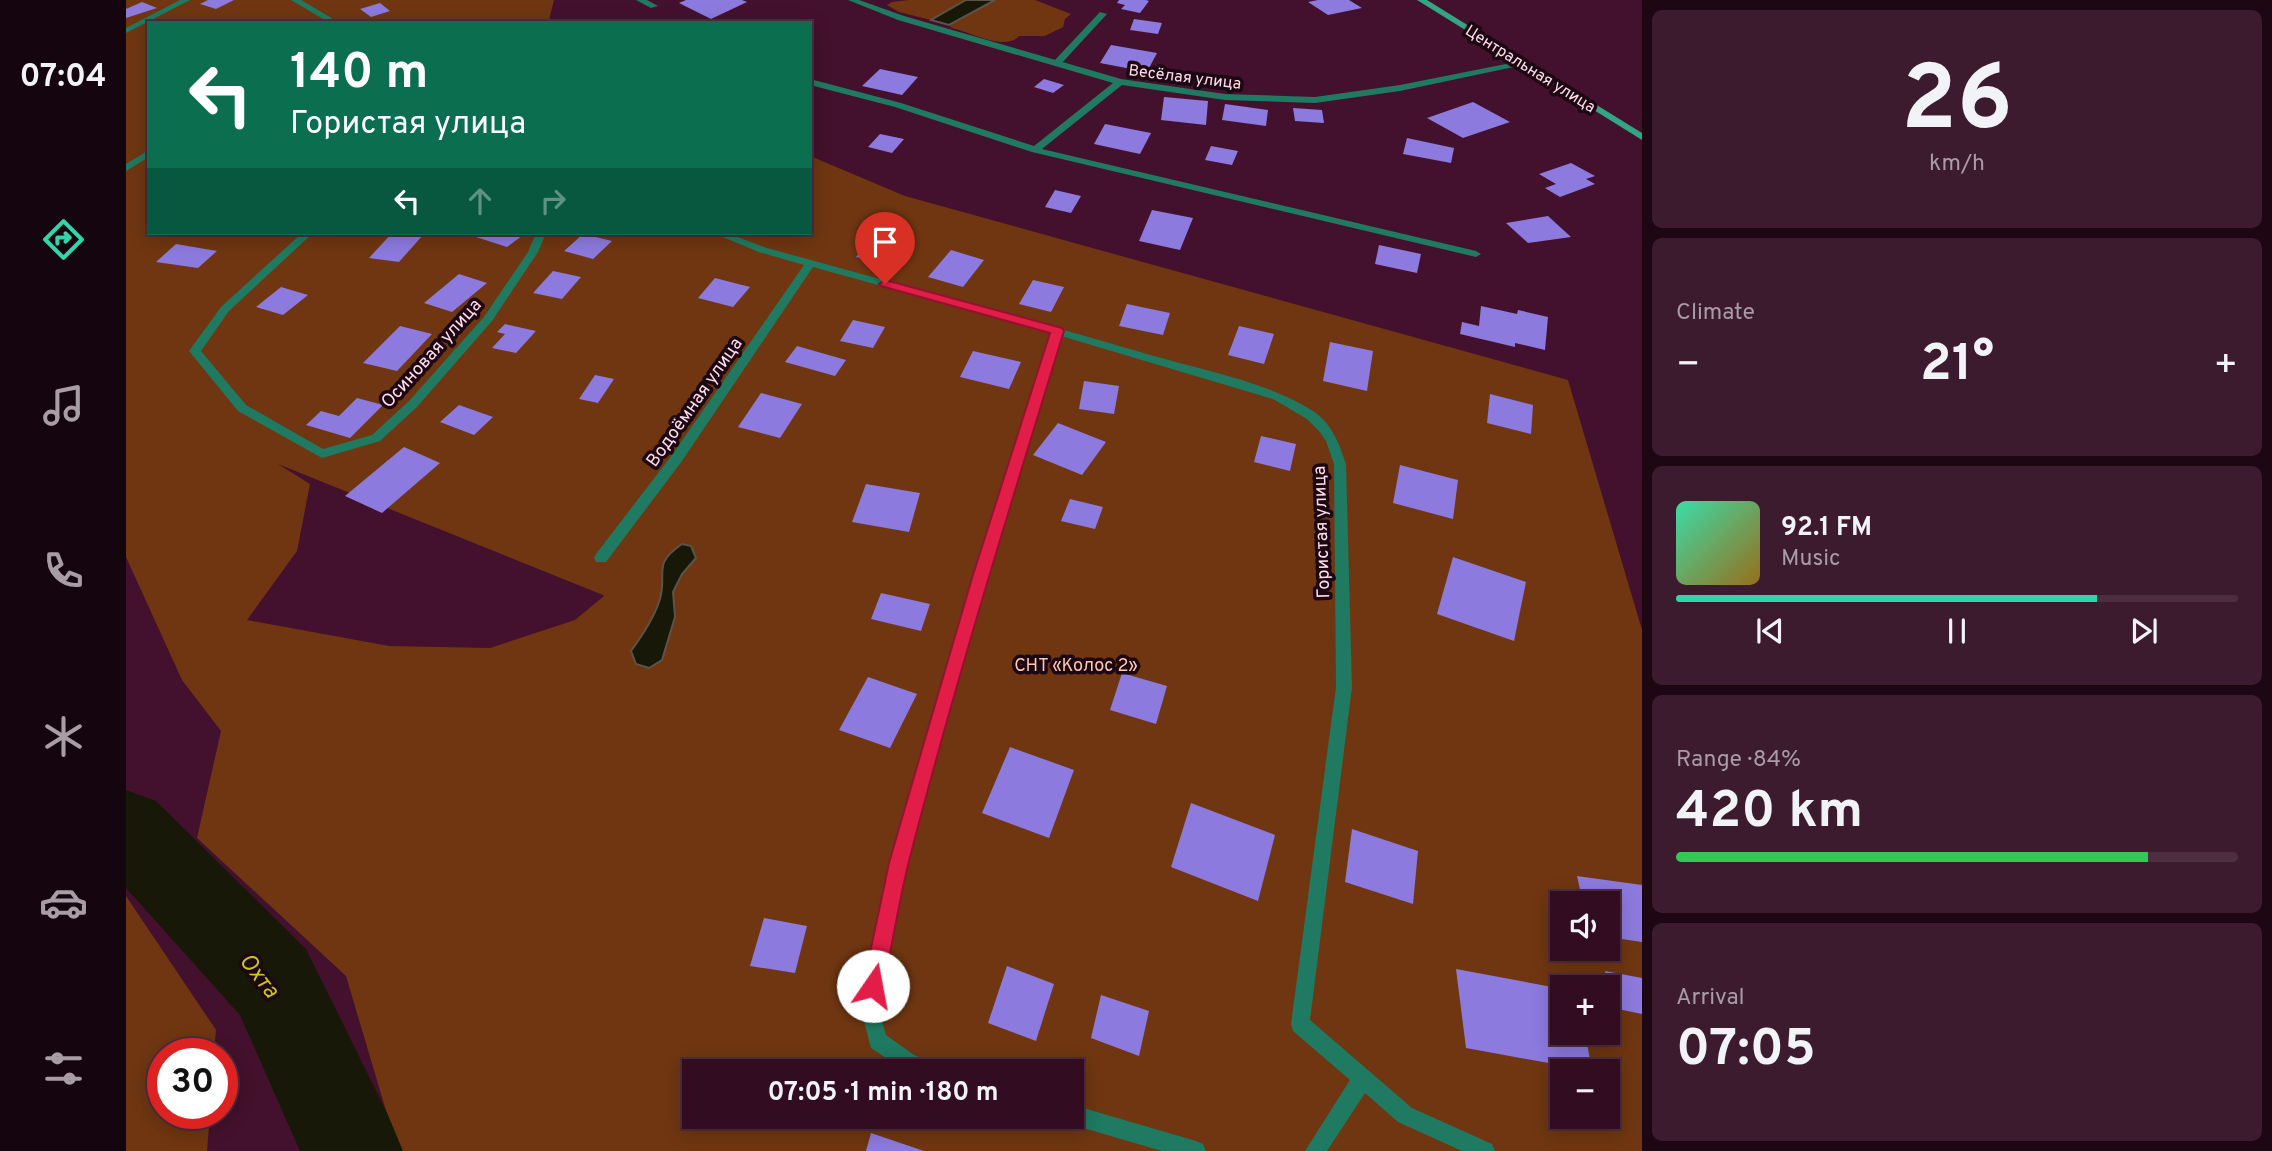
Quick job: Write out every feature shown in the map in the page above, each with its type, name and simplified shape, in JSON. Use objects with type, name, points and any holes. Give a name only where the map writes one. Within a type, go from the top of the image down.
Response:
[{"type":"street","points":[[126,31],[186,0]]},
{"type":"street","points":[[296,0],[333,21]]},
{"type":"street","points":[[640,0],[654,6]]},
{"type":"street","name":"Весёлая улица","points":[[852,0],[914,22],[1120,82],[1225,97],[1315,100],[1400,88],[1523,62]]},
{"type":"street","name":"Центральная улица","points":[[1421,0],[1642,136]]},
{"type":"street","points":[[1057,63],[1102,14]]},
{"type":"street","points":[[1035,150],[1120,82]]},
{"type":"street","points":[[812,83],[898,105],[1035,150],[1476,254]]},
{"type":"street","points":[[126,168],[147,154]]},
{"type":"street","name":"Осиновая улица","points":[[306,235],[225,309],[195,351],[242,408],[322,454],[376,438],[413,404],[488,319],[533,252],[540,235]]},
{"type":"street","name":"Гористая улица","points":[[723,235],[763,250],[1057,331],[1277,396],[1311,416],[1332,440],[1340,464],[1344,687],[1300,1024],[1363,1078]]},
{"type":"street","name":"Водоёмная улица","points":[[601,558],[677,458],[811,263]]},
{"type":"street","points":[[903,1059],[878,1041],[871,1014],[873,986],[899,863],[980,578],[1057,331]]},
{"type":"street","points":[[1315,1151],[1363,1078],[1405,1115],[1485,1151]]},
{"type":"street","points":[[1084,1118],[1196,1151]]},
{"type":"green space","name":"СНТ «Колос 2»","points":[[126,0],[554,0],[550,21],[147,21],[147,235],[812,235],[812,157],[905,196],[1568,380],[1642,630],[1642,1151],[398,1151],[346,976],[197,838],[221,731],[182,680],[126,557]],"holes":[[[278,464],[603,595],[575,620],[490,648],[389,646],[247,620],[297,551],[310,484]]]},
{"type":"green space","points":[[909,0],[966,0],[931,20],[899,12],[887,5]]},
{"type":"green space","points":[[995,0],[1035,0],[1071,14],[1065,19],[1063,27],[1045,36],[1019,36],[1006,42],[987,40],[949,25]]},
{"type":"green space","points":[[126,896],[216,1030],[215,1038],[147,1038],[147,1129],[209,1129],[207,1151],[126,1151]]},
{"type":"shaded area","points":[[966,0],[995,0],[949,25],[931,20]]},
{"type":"shaded area","points":[[682,544],[691,546],[696,558],[682,574],[673,592],[675,617],[662,660],[649,668],[636,664],[631,651],[657,609],[662,592],[663,564]]},
{"type":"building","points":[[208,0],[234,0],[216,9],[200,4]]},
{"type":"building","points":[[686,0],[747,2],[711,19],[679,3]]},
{"type":"building","points":[[1119,0],[1149,1],[1140,13],[1121,9],[1125,5],[1117,3]]},
{"type":"building","points":[[1349,0],[1362,8],[1328,15],[1308,2]]},
{"type":"building","points":[[142,2],[157,8],[126,18],[126,9]]},
{"type":"building","points":[[380,3],[390,11],[371,17],[360,9]]},
{"type":"building","points":[[1134,19],[1162,23],[1158,34],[1130,30]]},
{"type":"building","points":[[1111,45],[1157,53],[1147,72],[1100,63]]},
{"type":"building","points":[[880,69],[918,77],[902,95],[862,86]]},
{"type":"building","points":[[1044,79],[1064,85],[1053,93],[1034,87]]},
{"type":"building","points":[[1164,97],[1208,101],[1206,125],[1161,120]]},
{"type":"building","points":[[1473,102],[1510,122],[1463,138],[1427,118]]},
{"type":"building","points":[[1225,104],[1268,110],[1266,126],[1222,120]]},
{"type":"building","points":[[1293,108],[1322,110],[1324,123],[1295,121]]},
{"type":"building","points":[[1105,124],[1151,133],[1140,154],[1094,144]]},
{"type":"building","points":[[880,134],[904,139],[892,153],[868,147]]},
{"type":"building","points":[[1407,138],[1454,148],[1451,163],[1403,154]]},
{"type":"building","points":[[1211,146],[1238,151],[1232,165],[1205,160]]},
{"type":"building","points":[[1571,163],[1595,176],[1586,179],[1595,184],[1560,197],[1545,188],[1556,184],[1539,174]]},
{"type":"building","points":[[1055,190],[1081,196],[1071,213],[1045,207]]},
{"type":"building","points":[[1152,210],[1193,218],[1180,250],[1139,241]]},
{"type":"building","points":[[1548,216],[1571,237],[1528,243],[1506,223]]},
{"type":"building","points":[[390,235],[423,235],[399,262],[369,258]]},
{"type":"building","points":[[479,235],[523,235],[507,247],[476,237]]},
{"type":"building","points":[[582,235],[612,241],[593,259],[564,251]]},
{"type":"building","points":[[873,235],[909,244],[893,266],[856,257]]},
{"type":"building","points":[[176,244],[217,251],[198,268],[156,262]]},
{"type":"building","points":[[1379,245],[1421,254],[1417,273],[1375,264]]},
{"type":"building","points":[[951,250],[984,260],[963,287],[928,277]]},
{"type":"building","points":[[553,271],[581,277],[562,299],[533,293]]},
{"type":"building","points":[[459,274],[487,283],[452,312],[424,303]]},
{"type":"building","points":[[715,278],[750,287],[733,307],[698,298]]},
{"type":"building","points":[[1033,280],[1064,287],[1051,312],[1019,304]]},
{"type":"building","points":[[281,287],[308,295],[283,315],[256,307]]},
{"type":"building","points":[[1127,304],[1170,313],[1163,335],[1119,326]]},
{"type":"building","points":[[1481,306],[1548,317],[1545,350],[1515,343],[1515,347],[1460,334],[1462,322],[1479,326]]},
{"type":"building","points":[[853,320],[885,327],[873,348],[840,341]]},
{"type":"building","points":[[505,324],[536,331],[516,353],[492,348],[505,334],[497,332]]},
{"type":"building","points":[[400,326],[432,334],[397,371],[363,363]]},
{"type":"building","points":[[1239,326],[1274,334],[1264,364],[1228,355]]},
{"type":"building","points":[[1330,342],[1373,351],[1367,391],[1323,381]]},
{"type":"building","points":[[797,346],[846,360],[835,376],[785,362]]},
{"type":"building","points":[[973,351],[1021,362],[1009,389],[960,377]]},
{"type":"building","points":[[595,375],[614,379],[598,403],[579,399]]},
{"type":"building","points":[[1084,381],[1119,386],[1114,414],[1079,409]]},
{"type":"building","points":[[761,393],[802,404],[780,438],[738,427]]},
{"type":"building","points":[[1490,394],[1533,405],[1531,434],[1487,423]]},
{"type":"building","points":[[357,398],[383,405],[350,438],[306,425],[321,411],[339,416]]},
{"type":"building","points":[[459,405],[493,417],[474,435],[440,422]]},
{"type":"building","points":[[1058,423],[1106,442],[1082,475],[1033,455]]},
{"type":"building","points":[[1261,436],[1296,444],[1290,471],[1254,462]]},
{"type":"building","points":[[404,447],[440,463],[382,513],[345,496]]},
{"type":"building","points":[[1400,465],[1458,480],[1453,519],[1393,503]]},
{"type":"building","points":[[866,484],[920,493],[909,532],[852,522]]},
{"type":"building","points":[[1070,499],[1103,507],[1095,529],[1061,521]]},
{"type":"building","points":[[1453,557],[1526,582],[1514,641],[1437,614]]},
{"type":"building","points":[[881,593],[930,604],[921,631],[871,619]]},
{"type":"building","points":[[1122,673],[1167,686],[1156,724],[1110,710]]},
{"type":"building","points":[[868,677],[917,694],[890,748],[839,730]]},
{"type":"building","points":[[1010,747],[1074,770],[1049,838],[982,813]]},
{"type":"building","points":[[1191,803],[1275,835],[1258,901],[1171,867]]},
{"type":"building","points":[[1352,829],[1418,851],[1413,904],[1345,882]]},
{"type":"building","points":[[1577,876],[1642,885],[1642,942],[1620,939],[1620,891],[1580,891]]},
{"type":"building","points":[[764,918],[807,926],[795,973],[750,966]]},
{"type":"building","points":[[1007,966],[1054,984],[1036,1041],[988,1023]]},
{"type":"building","points":[[1456,969],[1550,987],[1550,1045],[1587,1045],[1590,1059],[1550,1059],[1550,1063],[1466,1048]]},
{"type":"building","points":[[1605,971],[1642,978],[1642,1014],[1620,1009],[1620,975],[1606,975]]},
{"type":"building","points":[[1101,995],[1149,1011],[1139,1056],[1091,1038]]},
{"type":"building","points":[[871,1133],[924,1151],[866,1151]]},
{"type":"waterway","name":"Охта","points":[[126,828],[273,982],[352,1151]]},
{"type":"route","points":[[873,986],[899,863],[980,578],[1057,331],[885,284]]}]
